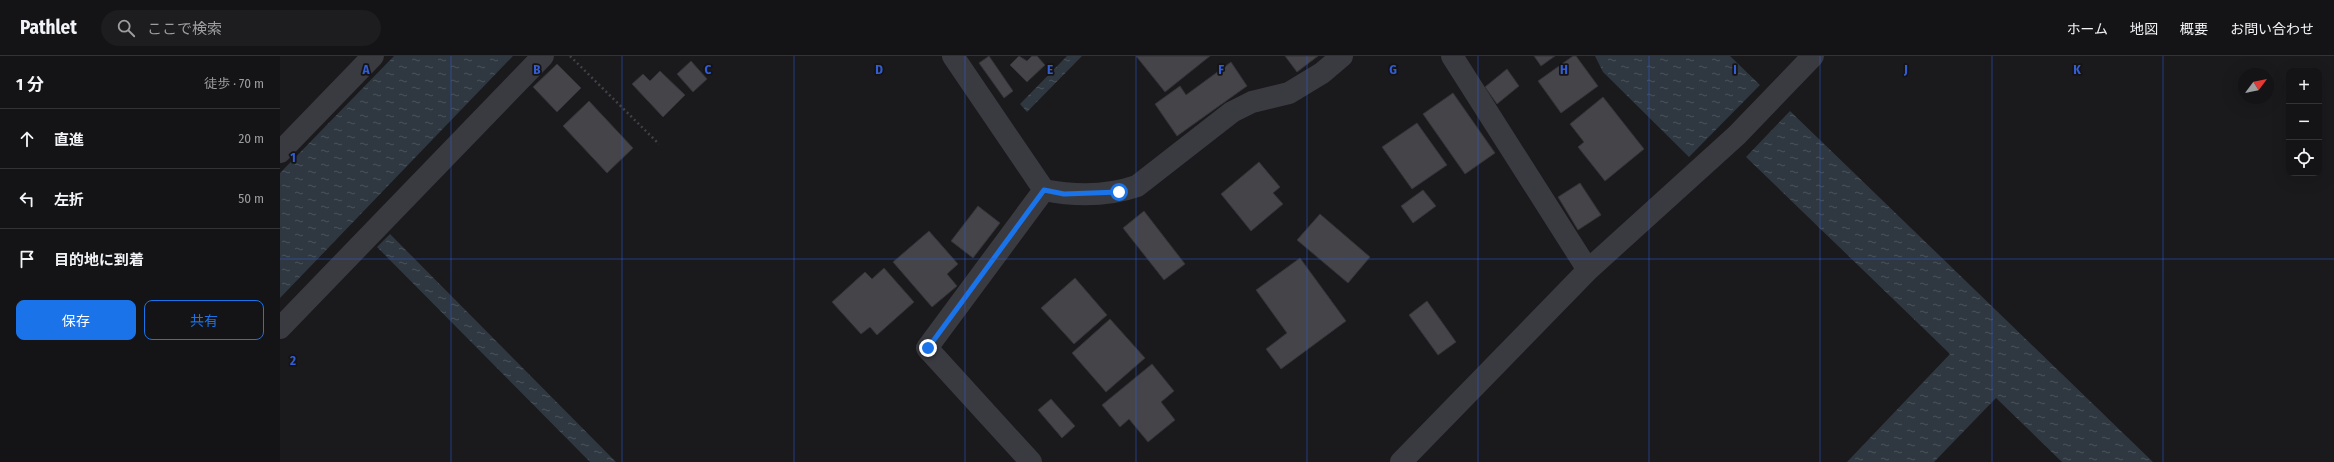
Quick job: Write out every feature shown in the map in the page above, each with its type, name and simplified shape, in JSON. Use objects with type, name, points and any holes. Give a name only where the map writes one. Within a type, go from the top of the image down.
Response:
[{"type":"street","points":[[280,152],[373,56]]},
{"type":"street","points":[[280,328],[543,56]]},
{"type":"street","points":[[953,56],[1044,190],[1064,194],[1119,192],[1137,186],[1232,112],[1252,102],[1289,93],[1322,73],[1342,56]]},
{"type":"street","points":[[1452,56],[1588,270]]},
{"type":"street","points":[[1407,460],[1588,270],[1738,135],[1813,56]]},
{"type":"street","points":[[1031,462],[928,348],[1044,190]]},
{"type":"path","points":[[569,56],[659,144]]},
{"type":"water","points":[[394,56],[513,56],[280,298],[280,173]]},
{"type":"water","points":[[1067,56],[1082,56],[1027,112],[1020,104]]},
{"type":"water","points":[[1595,56],[1730,56],[1760,85],[1689,157],[1603,72]]},
{"type":"water","points":[[1790,111],[2153,462],[2062,462],[1996,398],[1934,462],[1847,462],[1950,354],[1746,157]]},
{"type":"water","points":[[390,234],[616,462],[590,462],[377,247]]},
{"type":"building","points":[[989,56],[1013,91],[1004,98],[979,63]]},
{"type":"building","points":[[1019,56],[1027,61],[1032,56],[1037,56],[1045,65],[1027,82],[1010,65]]},
{"type":"building","points":[[1136,56],[1210,56],[1165,92]]},
{"type":"building","points":[[1285,56],[1318,56],[1297,72]]},
{"type":"building","points":[[1534,56],[1555,56],[1541,66]]},
{"type":"building","points":[[1573,56],[1576,56],[1598,86],[1561,113],[1538,81]]},
{"type":"building","points":[[691,61],[707,79],[693,92],[677,74]]},
{"type":"building","points":[[1231,62],[1247,86],[1177,136],[1155,104],[1180,86],[1186,95]]},
{"type":"building","points":[[557,64],[581,88],[557,112],[533,87]]},
{"type":"building","points":[[1507,69],[1519,86],[1497,104],[1485,87]]},
{"type":"building","points":[[660,71],[685,95],[663,117],[632,84],[643,74],[650,81]]},
{"type":"building","points":[[1453,93],[1495,153],[1465,174],[1423,114]]},
{"type":"building","points":[[1603,97],[1644,149],[1605,181],[1578,147],[1584,142],[1570,124]]},
{"type":"building","points":[[589,101],[633,148],[607,173],[563,126]]},
{"type":"building","points":[[1417,123],[1447,165],[1412,189],[1382,147]]},
{"type":"building","points":[[1259,162],[1280,187],[1273,193],[1283,204],[1251,231],[1221,194]]},
{"type":"building","points":[[1580,183],[1601,215],[1578,230],[1558,197]]},
{"type":"building","points":[[1423,190],[1436,206],[1413,223],[1401,206]]},
{"type":"building","points":[[978,206],[1000,223],[973,258],[951,241]]},
{"type":"building","points":[[1144,211],[1185,264],[1164,280],[1123,228]]},
{"type":"building","points":[[1320,214],[1370,257],[1348,283],[1297,240]]},
{"type":"building","points":[[929,231],[958,264],[947,274],[957,286],[932,307],[893,262]]},
{"type":"building","points":[[1300,258],[1346,321],[1281,369],[1266,349],[1287,333],[1256,290]]},
{"type":"building","points":[[884,268],[914,302],[877,335],[870,327],[861,334],[832,302],[865,272],[872,279]]},
{"type":"building","points":[[1075,278],[1107,315],[1074,344],[1041,308]]},
{"type":"building","points":[[1427,301],[1456,342],[1438,355],[1409,315]]},
{"type":"building","points":[[1110,319],[1145,358],[1106,392],[1072,353]]},
{"type":"building","points":[[1152,364],[1174,391],[1161,402],[1175,420],[1148,442],[1129,419],[1120,427],[1102,405]]},
{"type":"building","points":[[1051,399],[1075,426],[1062,438],[1038,410]]},
{"type":"route","points":[[928,348],[1044,190],[1064,194],[1119,192]]}]
